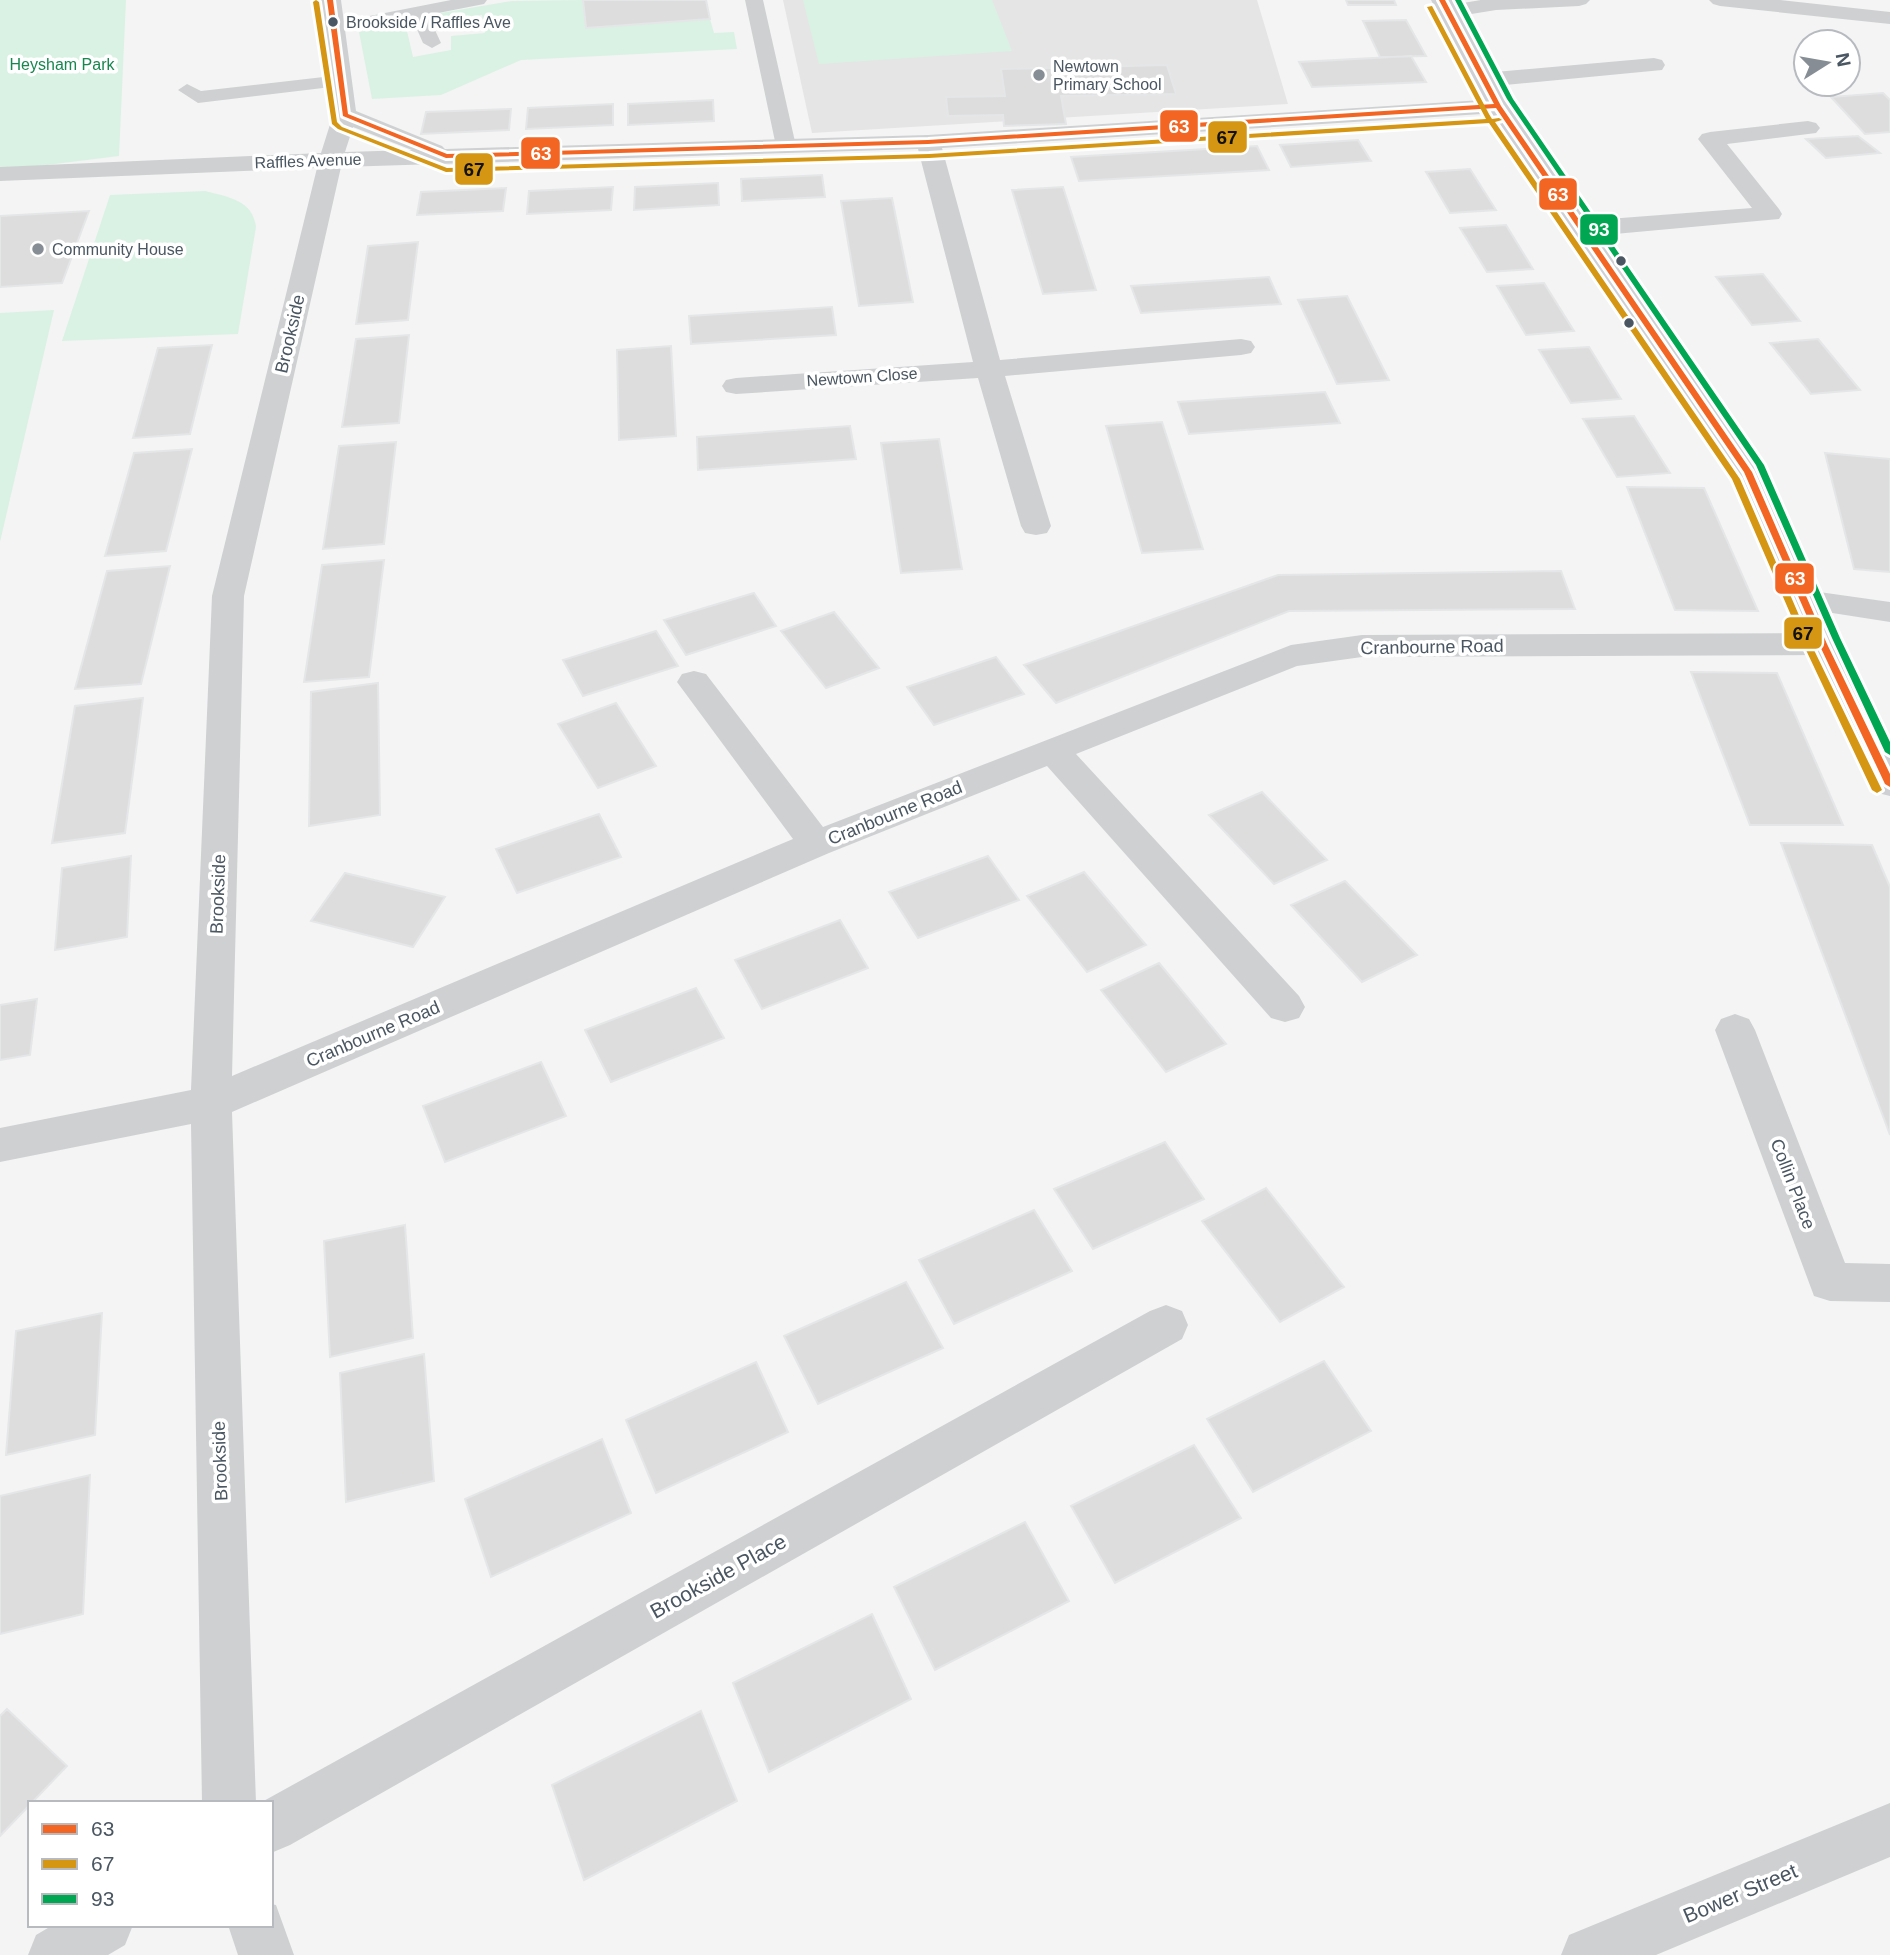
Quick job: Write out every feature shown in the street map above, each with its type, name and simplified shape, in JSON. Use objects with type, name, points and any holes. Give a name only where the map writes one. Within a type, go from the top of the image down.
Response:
[{"type":"main road","points":[[1444,6],[1498,106],[1748,472],[1823,644],[1890,784]]},
{"type":"street","name":"Brookside","points":[[229,1801],[211,1103],[228,596],[331,160],[345,115],[330,0]]},
{"type":"street","points":[[1444,6],[1578,0]]},
{"type":"street","points":[[1720,0],[1890,18]]},
{"type":"street","points":[[1484,80],[1654,65]]},
{"type":"street","name":"Raffles Avenue","points":[[0,174],[446,156],[929,142],[1498,106]]},
{"type":"street","points":[[345,115],[446,156]]},
{"type":"street","points":[[1582,229],[1770,214],[1710,139],[1808,128]]},
{"type":"street","points":[[929,142],[989,369],[1036,526]]},
{"type":"street","name":"Newtown Close","points":[[736,386],[989,369],[1241,347]]},
{"type":"street","points":[[1805,600],[1890,611]]},
{"type":"street","name":"Cranbourne Road","points":[[0,1145],[211,1103],[816,844],[1291,656],[1350,648],[1823,644]]},
{"type":"street","points":[[694,682],[816,844]]},
{"type":"street","points":[[1053,751],[1285,1007]]},
{"type":"street","name":"Collin Place","points":[[1735,1030],[1830,1282],[1890,1283]]},
{"type":"street","name":"Brookside Place","points":[[273,1825],[1166,1325]]},
{"type":"street","name":"Bower Street","points":[[1589,1955],[1890,1830]]},
{"type":"street","points":[[56,1955],[102,1927]]},
{"type":"street","points":[[257,1927],[266,1955]]},
{"type":"lane","points":[[334,28],[478,0]]},
{"type":"lane","points":[[754,0],[786,146]]},
{"type":"lane","points":[[418,11],[432,43]]},
{"type":"lane","points":[[190,98],[341,81]]},
{"type":"shaded area","name":"Newtown Primary School","points":[[783,0],[1257,0],[1288,104],[812,133]]},
{"type":"green space","name":"Heysham Park","points":[[0,0],[126,0],[119,156],[15,169],[0,181]]},
{"type":"green space","points":[[583,0],[586,28],[710,19],[714,33],[734,32],[737,49],[521,60],[441,95],[372,99],[359,32],[391,26],[407,31],[413,57],[451,50],[451,36],[485,33],[482,15],[444,20],[440,13],[512,1]]},
{"type":"green space","points":[[803,0],[992,0],[1012,51],[819,64]]},
{"type":"green space","points":[[205,191],[238,201],[245,205],[254,218],[256,227],[238,334],[62,341],[110,195]]},
{"type":"green space","points":[[54,310],[0,542],[0,313]]},
{"type":"building","points":[[583,0],[706,0],[710,19],[586,28]]},
{"type":"building","points":[[1346,0],[1394,0],[1396,5],[1348,5]]},
{"type":"building","points":[[1406,20],[1426,56],[1380,57],[1363,21]]},
{"type":"building","points":[[1411,56],[1426,82],[1312,87],[1299,62]]},
{"type":"building","points":[[1167,65],[1176,94],[1061,96],[1066,124],[1004,126],[1003,115],[948,116],[946,97],[1005,96],[1001,69]]},
{"type":"building","points":[[1883,93],[1890,100],[1890,132],[1865,134],[1832,98],[1862,98],[1862,95]]},
{"type":"building","points":[[713,100],[714,121],[628,125],[628,104]]},
{"type":"building","points":[[613,104],[613,125],[526,129],[528,108]]},
{"type":"building","points":[[511,109],[509,130],[421,134],[426,112]]},
{"type":"building","points":[[1858,136],[1880,153],[1826,158],[1806,139]]},
{"type":"building","points":[[1358,140],[1371,161],[1291,167],[1280,145]]},
{"type":"building","points":[[1257,146],[1269,170],[1079,181],[1071,157]]},
{"type":"building","points":[[1470,169],[1496,210],[1450,213],[1426,172]]},
{"type":"building","points":[[822,175],[825,197],[742,201],[741,179]]},
{"type":"building","points":[[718,183],[719,205],[634,210],[635,187]]},
{"type":"building","points":[[613,187],[611,210],[527,214],[529,191]]},
{"type":"building","points":[[1063,187],[1096,290],[1043,294],[1012,190]]},
{"type":"building","points":[[506,188],[503,211],[417,215],[421,192]]},
{"type":"building","points":[[892,198],[913,302],[859,306],[841,201]]},
{"type":"building","name":"Community House","points":[[89,211],[62,283],[0,287],[0,216]]},
{"type":"building","points":[[1506,225],[1533,269],[1487,272],[1460,228]]},
{"type":"building","points":[[418,242],[408,320],[356,324],[368,246]]},
{"type":"building","points":[[1763,274],[1800,321],[1752,325],[1716,277]]},
{"type":"building","points":[[1269,277],[1281,304],[1141,313],[1131,286]]},
{"type":"building","points":[[1544,283],[1574,331],[1526,335],[1497,286]]},
{"type":"building","points":[[1347,296],[1389,380],[1337,384],[1298,300]]},
{"type":"building","points":[[832,307],[836,335],[691,344],[689,316]]},
{"type":"building","points":[[409,335],[399,423],[342,427],[356,339]]},
{"type":"building","points":[[1818,339],[1860,390],[1811,394],[1770,343]]},
{"type":"building","points":[[212,345],[190,434],[133,438],[158,348]]},
{"type":"building","points":[[671,346],[676,436],[619,440],[617,350]]},
{"type":"building","points":[[1589,347],[1621,399],[1571,403],[1539,350]]},
{"type":"building","points":[[1325,392],[1340,423],[1189,434],[1178,402]]},
{"type":"building","points":[[1634,416],[1670,473],[1617,477],[1583,419]]},
{"type":"building","points":[[1162,422],[1203,549],[1142,553],[1106,426]]},
{"type":"building","points":[[850,426],[856,459],[698,470],[697,437]]},
{"type":"building","points":[[939,439],[962,569],[901,573],[881,443]]},
{"type":"building","points":[[396,442],[384,544],[323,549],[339,446]]},
{"type":"building","points":[[192,449],[166,551],[105,556],[134,453]]},
{"type":"building","points":[[1825,453],[1890,459],[1890,572],[1854,569]]},
{"type":"building","points":[[1627,487],[1704,488],[1758,611],[1675,610]]},
{"type":"building","points":[[384,560],[369,677],[304,682],[322,565]]},
{"type":"building","points":[[170,566],[141,684],[75,689],[107,571]]},
{"type":"building","points":[[1561,571],[1575,609],[1289,611],[1056,703],[1024,665],[1278,575]]},
{"type":"building","points":[[754,593],[776,626],[686,655],[664,620]]},
{"type":"building","points":[[834,612],[879,668],[826,688],[781,631]]},
{"type":"building","points":[[656,631],[678,666],[583,696],[563,660]]},
{"type":"building","points":[[996,657],[1024,694],[934,725],[907,687]]},
{"type":"building","points":[[1691,672],[1777,673],[1843,825],[1750,825]]},
{"type":"building","points":[[378,683],[380,815],[309,826],[311,692]]},
{"type":"building","points":[[143,698],[125,833],[52,843],[75,706]]},
{"type":"building","points":[[616,703],[656,766],[598,788],[558,724]]},
{"type":"building","points":[[1262,792],[1327,860],[1274,884],[1209,815]]},
{"type":"building","points":[[599,814],[621,857],[517,893],[496,849]]},
{"type":"building","points":[[1781,843],[1872,845],[1890,887],[1890,1135]]},
{"type":"building","points":[[131,856],[127,937],[55,950],[62,868]]},
{"type":"building","points":[[988,856],[1019,900],[918,938],[889,892]]},
{"type":"building","points":[[1084,872],[1146,945],[1087,972],[1027,896]]},
{"type":"building","points":[[345,873],[445,897],[413,947],[311,921]]},
{"type":"building","points":[[1345,881],[1417,955],[1362,982],[1291,905]]},
{"type":"building","points":[[840,920],[868,968],[762,1009],[735,960]]},
{"type":"building","points":[[1159,963],[1226,1044],[1166,1072],[1101,990]]},
{"type":"building","points":[[696,988],[724,1038],[611,1082],[585,1030]]},
{"type":"building","points":[[37,999],[30,1055],[0,1060],[0,1005]]},
{"type":"building","points":[[541,1062],[566,1116],[445,1162],[423,1106]]},
{"type":"building","points":[[1165,1142],[1204,1199],[1093,1249],[1054,1189]]},
{"type":"building","points":[[1266,1188],[1344,1287],[1280,1322],[1202,1221]]},
{"type":"building","points":[[1034,1210],[1072,1271],[954,1324],[919,1260]]},
{"type":"building","points":[[405,1225],[413,1338],[330,1357],[324,1241]]},
{"type":"building","points":[[906,1282],[943,1348],[818,1404],[784,1336]]},
{"type":"building","points":[[102,1313],[95,1435],[6,1455],[16,1331]]},
{"type":"building","points":[[424,1354],[434,1481],[346,1502],[340,1373]]},
{"type":"building","points":[[1324,1361],[1371,1431],[1253,1492],[1207,1419]]},
{"type":"building","points":[[756,1362],[788,1432],[656,1493],[626,1420]]},
{"type":"building","points":[[602,1439],[631,1513],[491,1577],[465,1499]]},
{"type":"building","points":[[1194,1445],[1241,1518],[1115,1583],[1071,1506]]},
{"type":"building","points":[[90,1475],[83,1614],[0,1634],[0,1496]]},
{"type":"building","points":[[1025,1522],[1069,1601],[935,1670],[894,1587]]},
{"type":"building","points":[[872,1614],[911,1699],[769,1772],[733,1683]]},
{"type":"building","points":[[7,1709],[67,1766],[34,1801],[28,1801],[28,1807],[0,1836],[0,1716]]},
{"type":"building","points":[[701,1711],[737,1801],[584,1880],[552,1785]]},
{"type":"transit line","name":"63","points":[[330,0],[345,115],[446,156],[928,142],[1498,106]]},
{"type":"transit line","name":"63","points":[[1442,0],[1498,106],[1748,472],[1823,644],[1890,784]]},
{"type":"transit line","name":"93","points":[[1458,0],[1510,99],[1760,465],[1836,638],[1890,752]]},
{"type":"transit line","name":"67","points":[[316,2],[334,123],[340,128],[446,170],[929,156],[1499,120]]},
{"type":"transit line","name":"67","points":[[1430,7],[1486,114],[1736,479],[1810,650],[1877,790]]},
{"type":"place","name":"Brookside / Raffles Ave","points":[[333,22]]},
{"type":"place","name":"Newtown Primary School","points":[[1039,75]]},
{"type":"place","name":"Community House","points":[[38,249]]}]
